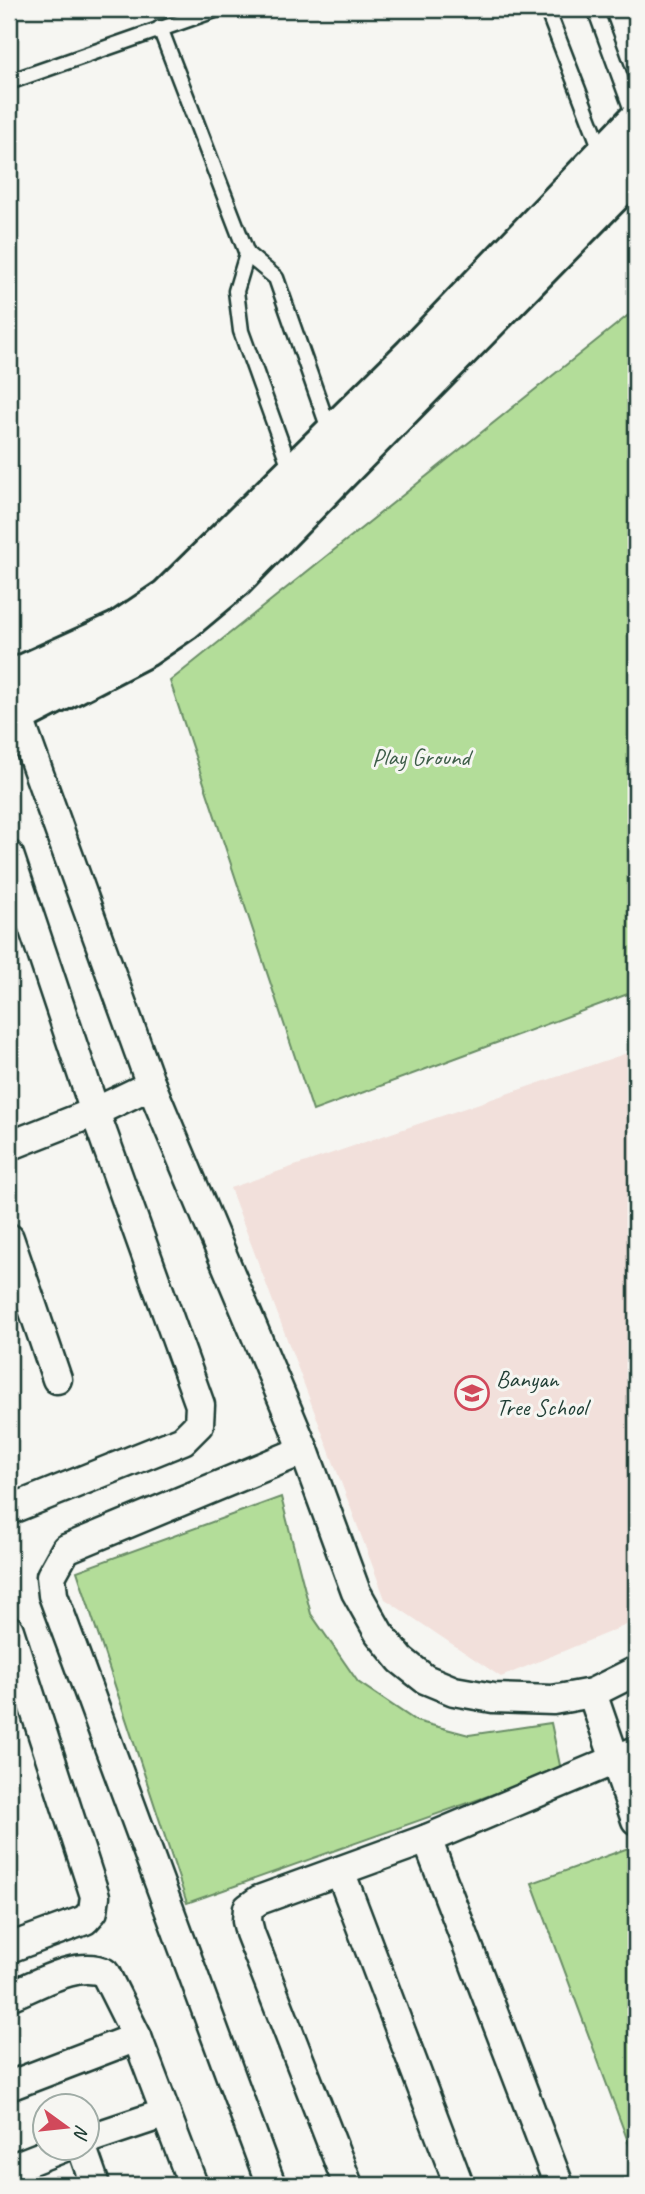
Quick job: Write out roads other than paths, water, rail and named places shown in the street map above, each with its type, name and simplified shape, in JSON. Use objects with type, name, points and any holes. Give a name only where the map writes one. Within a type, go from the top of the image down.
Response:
[{"type":"street","points":[[636,122],[619,172],[300,490],[234,579],[185,620],[109,668],[11,701],[151,1085],[304,1450],[356,1592],[380,1633],[401,1660],[425,1679],[454,1691],[493,1698],[553,1700],[592,1693],[636,1671]]},
{"type":"street","points":[[9,855],[95,1112],[200,1405],[199,1424],[183,1440],[9,1510]]},
{"type":"street","points":[[9,1146],[95,1112],[151,1085]]},
{"type":"street","points":[[9,1238],[57,1378]]},
{"type":"street","points":[[271,2185],[53,1595],[51,1576],[66,1549],[304,1450]]},
{"type":"street","points":[[9,1630],[95,1896],[93,1911],[85,1920],[9,1948]]},
{"type":"street","points":[[592,1693],[625,1755],[636,1820]]},
{"type":"street","points":[[348,2185],[247,1921],[248,1908],[259,1900],[427,1839],[625,1755]]},
{"type":"street","points":[[427,1839],[559,2185]]},
{"type":"street","points":[[340,1871],[459,2185]]},
{"type":"street","points":[[9,1996],[81,1968],[95,1968],[105,1973],[137,2037],[193,2185]]},
{"type":"street","points":[[9,2086],[137,2037]]},
{"type":"street","points":[[102,2134],[166,2113]]},
{"type":"street","points":[[9,2169],[32,2160]]},
{"type":"street","points":[[87,2162],[95,2185]]},
{"type":"lane","points":[[9,82],[218,9]]},
{"type":"lane","points":[[547,9],[619,172]]},
{"type":"lane","points":[[594,9],[636,122]]},
{"type":"lane","points":[[160,28],[247,254],[276,278],[337,453]]},
{"type":"lane","points":[[247,254],[236,291],[241,331],[300,490]]},
{"type":"place","name":"Banyan Tree School","points":[[472,1393]]},
{"type":"park label","name":"Play Ground","points":[[421,757]]}]
